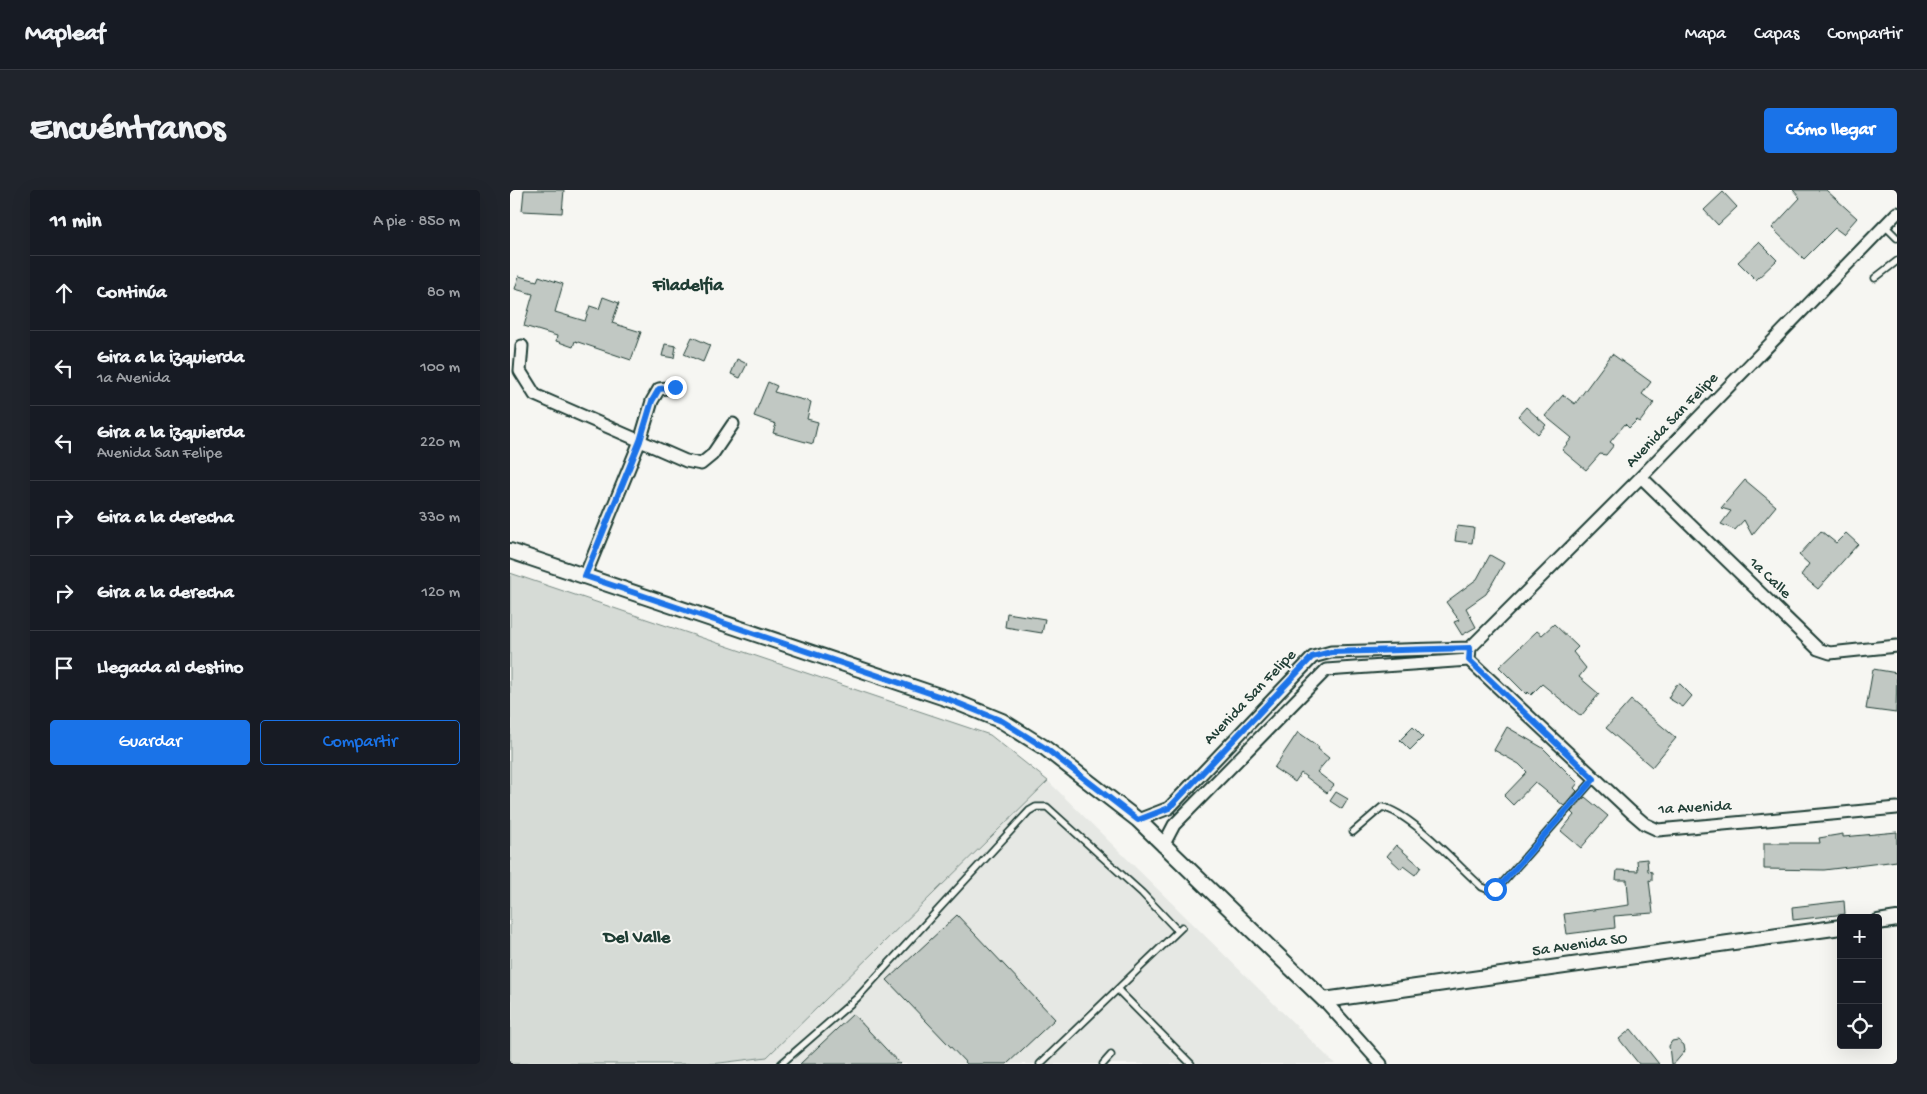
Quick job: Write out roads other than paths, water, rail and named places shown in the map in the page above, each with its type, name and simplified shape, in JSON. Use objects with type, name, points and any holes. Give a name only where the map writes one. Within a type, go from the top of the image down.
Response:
[{"type":"street","name":"Avenida San Felipe","points":[[1163,846],[1174,825],[1326,670],[1470,654],[1897,213]]},
{"type":"street","points":[[522,346],[520,371],[535,395],[686,461],[701,464],[712,455],[733,424]]},
{"type":"street","points":[[585,576],[640,441],[652,401],[659,389],[675,387]]},
{"type":"street","name":"1a Calle","points":[[1641,477],[1818,649],[1830,653],[1897,646]]},
{"type":"street","points":[[510,551],[950,700],[1002,721],[1045,748],[1138,820],[1324,1000],[1381,1064]]},
{"type":"street","name":"Avenida San Felipe","points":[[1138,820],[1169,808],[1312,657],[1331,652],[1470,654]]},
{"type":"street","name":"1a Avenida","points":[[1470,654],[1594,779],[1645,824],[1658,830],[1897,808]]},
{"type":"street","points":[[1882,921],[1897,919]]},
{"type":"street","name":"5a Avenida SO","points":[[1324,1000],[1837,928]]},
{"type":"lane","points":[[1885,226],[1897,238]]},
{"type":"lane","points":[[1875,278],[1897,261]]},
{"type":"lane","points":[[1353,832],[1382,807],[1391,809],[1407,819],[1482,887],[1489,890],[1499,887],[1594,779]]},
{"type":"lane","points":[[781,1064],[857,998],[1029,811],[1036,807],[1047,807],[1084,838],[1180,929],[1040,1064]]},
{"type":"lane","points":[[1118,990],[1191,1064]]},
{"type":"lane","points":[[1103,1064],[1111,1055]]},
{"type":"district","name":"Filadelfia","points":[[688,286]]},
{"type":"district","name":"Del Valle","points":[[637,938]]}]
